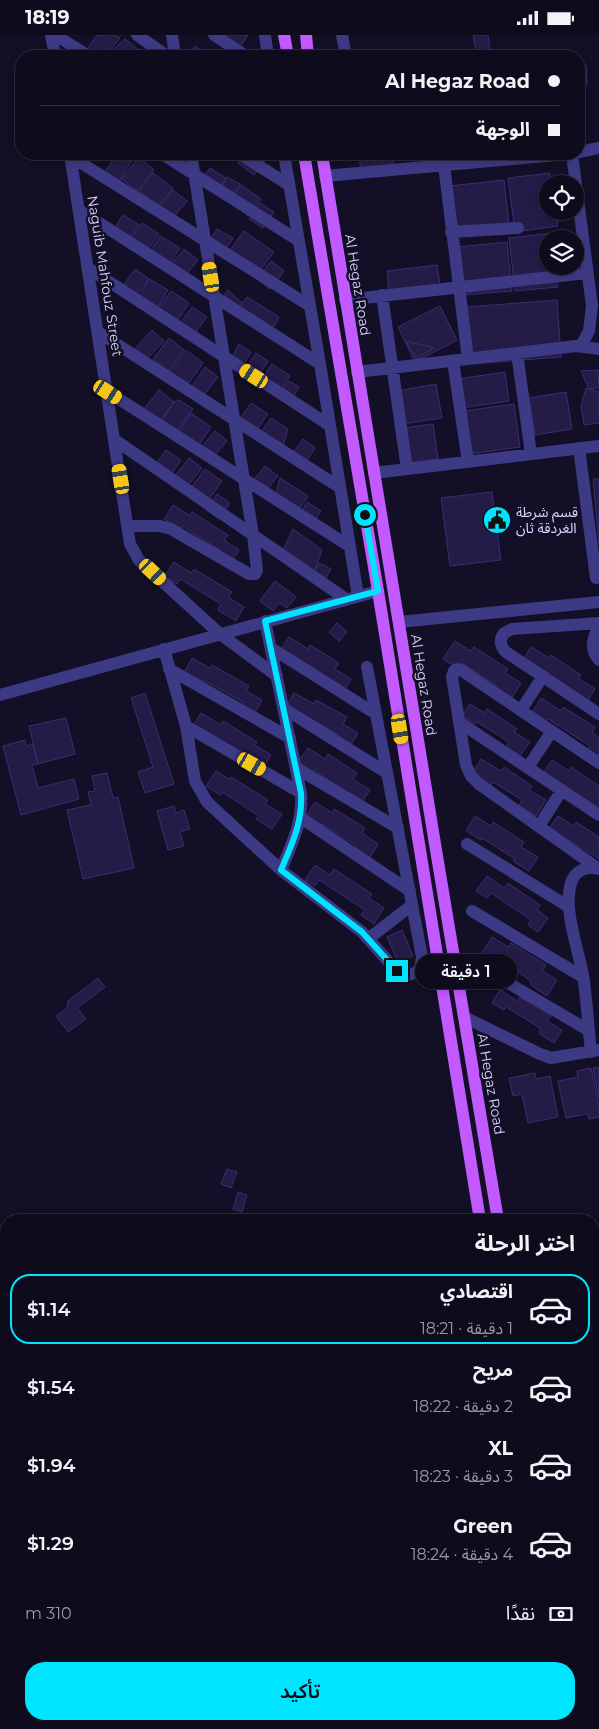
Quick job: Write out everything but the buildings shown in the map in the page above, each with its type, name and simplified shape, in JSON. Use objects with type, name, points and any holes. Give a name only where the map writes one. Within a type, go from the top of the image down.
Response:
[{"type":"main road","points":[[284,35],[287,50]]},
{"type":"main road","points":[[306,35],[307,50]]},
{"type":"main road","points":[[305,160],[378,591],[479,1214]]},
{"type":"main road","name":"Al Hegaz Road","points":[[323,160],[497,1214]]},
{"type":"street","points":[[51,35],[54,50]]},
{"type":"street","points":[[56,35],[79,50]]},
{"type":"street","points":[[137,35],[158,50]]},
{"type":"street","points":[[172,35],[174,50]]},
{"type":"street","points":[[214,35],[237,50]]},
{"type":"street","points":[[265,35],[267,50]]},
{"type":"street","points":[[342,35],[345,50]]},
{"type":"street","points":[[585,150],[599,147]]},
{"type":"street","name":"Naguib Mahfouz Street","points":[[71,160],[129,526],[130,544],[139,559],[220,634],[277,677]]},
{"type":"street","points":[[78,160],[310,306]]},
{"type":"street","points":[[172,160],[299,241]]},
{"type":"street","points":[[129,526],[160,526],[171,529],[251,574],[255,574],[258,569],[192,160]]},
{"type":"street","points":[[249,160],[289,185]]},
{"type":"street","points":[[285,160],[339,487],[348,546],[352,598]]},
{"type":"street","points":[[326,176],[500,160]]},
{"type":"street","points":[[573,160],[592,314],[589,331],[581,346]]},
{"type":"street","points":[[444,165],[468,359]]},
{"type":"street","points":[[79,210],[320,364]]},
{"type":"street","points":[[452,232],[518,228]]},
{"type":"street","points":[[88,269],[329,425]]},
{"type":"street","points":[[345,300],[587,273]]},
{"type":"street","points":[[382,295],[407,469]]},
{"type":"street","points":[[98,331],[339,487]]},
{"type":"street","points":[[357,372],[581,346],[599,349]]},
{"type":"street","points":[[517,353],[531,454]]},
{"type":"street","points":[[453,361],[468,462]]},
{"type":"street","points":[[108,392],[348,546]]},
{"type":"street","points":[[115,440],[253,535],[352,598]]},
{"type":"street","points":[[374,473],[599,446]]},
{"type":"street","points":[[579,448],[596,578]]},
{"type":"street","points":[[0,695],[378,591]]},
{"type":"street","points":[[399,622],[599,602]]},
{"type":"street","points":[[265,621],[301,793],[301,818],[296,836],[281,870]]},
{"type":"street","points":[[599,660],[592,646],[599,624],[512,629],[504,633],[500,640],[503,649],[599,714]]},
{"type":"street","points":[[271,648],[376,714]]},
{"type":"street","points":[[164,649],[186,726],[195,781],[207,802],[281,870],[362,932],[400,973],[409,975],[417,972],[422,965],[422,957],[367,667]]},
{"type":"street","points":[[169,669],[290,738]]},
{"type":"street","points":[[464,1017],[551,1058],[595,1051],[588,1030],[583,977],[569,907],[570,888],[574,877],[582,870],[588,868],[599,869],[471,776],[466,765],[459,722],[452,675],[454,671],[457,669],[461,670],[599,763]]},
{"type":"street","points":[[521,710],[543,677]]},
{"type":"street","points":[[283,707],[387,773]]},
{"type":"street","points":[[459,722],[599,815]]},
{"type":"street","points":[[186,726],[301,793]]},
{"type":"street","points":[[528,767],[552,731]]},
{"type":"street","points":[[296,768],[398,828]]},
{"type":"street","points":[[539,826],[562,790]]},
{"type":"street","points":[[301,818],[410,891]]},
{"type":"street","points":[[467,844],[569,907]]},
{"type":"street","points":[[368,939],[412,905]]},
{"type":"street","points":[[472,911],[583,977]]},
{"type":"street","points":[[481,967],[588,1030]]},
{"type":"place","name":"قسم شرطة الغردقة ثان","points":[[497,520]]},
{"type":"route","points":[[365,515],[378,591],[265,621],[302,805],[296,836],[281,870],[362,932],[397,971]]}]
